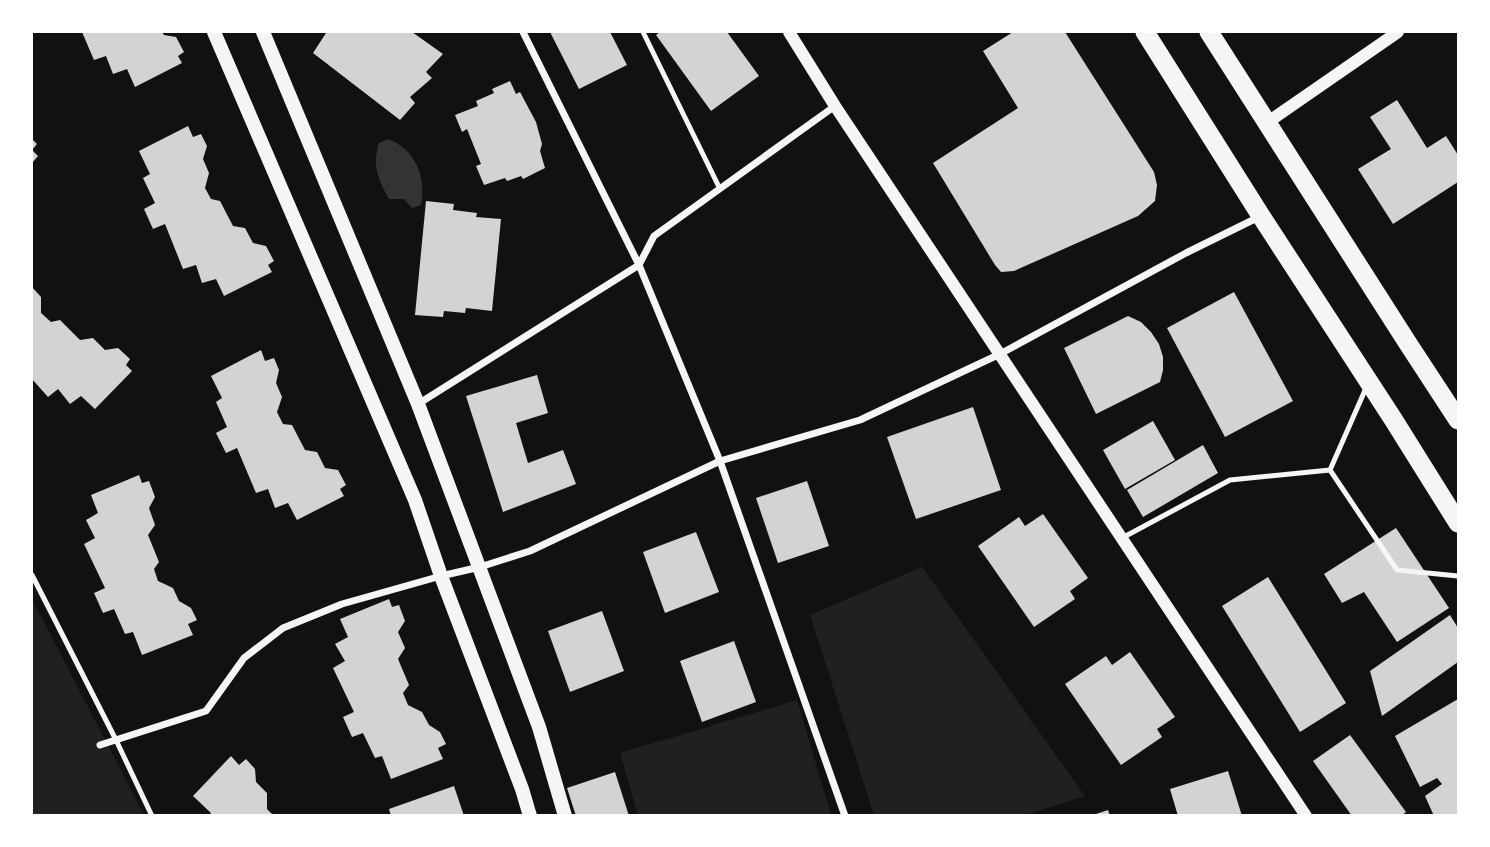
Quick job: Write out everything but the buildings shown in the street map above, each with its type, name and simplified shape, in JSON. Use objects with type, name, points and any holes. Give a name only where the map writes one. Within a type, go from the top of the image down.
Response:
[{"type":"highway","points":[[1145,32],[1458,523]]},
{"type":"highway","points":[[1209,32],[1458,420]]},
{"type":"main road","points":[[214,32],[415,500],[440,576],[530,816]]},
{"type":"main road","points":[[263,32],[418,404],[539,727],[565,816]]},
{"type":"street","points":[[523,32],[639,265],[720,461],[845,816]]},
{"type":"street","points":[[789,32],[835,106],[1306,816]]},
{"type":"street","points":[[1268,122],[1398,32]]},
{"type":"street","points":[[418,404],[639,265],[654,236],[835,106]]},
{"type":"street","points":[[100,745],[206,711],[244,658],[283,628],[342,604],[530,551],[720,461],[860,420],[1000,354],[1186,253],[1261,216]]},
{"type":"lane","points":[[643,32],[720,189]]},
{"type":"lane","points":[[1330,470],[1369,382]]},
{"type":"lane","points":[[1122,538],[1230,481],[1330,470]]},
{"type":"lane","points":[[1330,470],[1397,570],[1458,576]]},
{"type":"lane","points":[[32,575],[152,816]]},
{"type":"shaded area","points":[[388,139],[405,150],[417,165],[422,184],[421,205],[412,208],[404,199],[389,199],[385,192],[377,172],[376,159],[379,143]]},
{"type":"shaded area","points":[[922,567],[1085,796],[1025,815],[874,815],[810,615]]},
{"type":"shaded area","points":[[32,599],[144,815],[32,815]]},
{"type":"shaded area","points":[[797,700],[831,815],[638,815],[620,753]]}]
